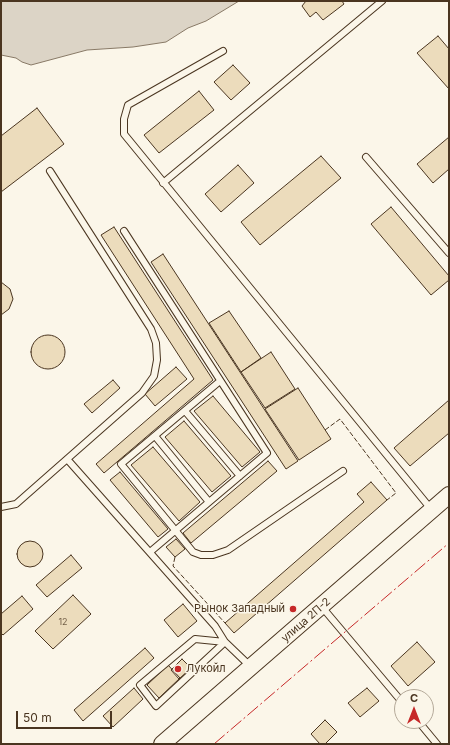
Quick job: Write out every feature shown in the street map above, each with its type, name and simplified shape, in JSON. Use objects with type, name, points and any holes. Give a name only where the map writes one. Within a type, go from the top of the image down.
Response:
[{"type":"main road","name":"улица 2П-2","points":[[162,744],[449,496]]},
{"type":"lane","points":[[163,183],[382,1]]},
{"type":"lane","points":[[223,51],[128,105],[124,119],[124,134],[432,510]]},
{"type":"lane","points":[[366,157],[449,253]]},
{"type":"lane","points":[[1,507],[16,504],[142,393],[154,376],[156,343],[151,329],[50,171]]},
{"type":"lane","points":[[124,231],[267,453],[150,552]]},
{"type":"lane","points":[[220,381],[121,464],[193,552],[201,555],[213,555],[228,550],[343,471]]},
{"type":"lane","points":[[185,411],[240,476]]},
{"type":"lane","points":[[154,436],[209,502]]},
{"type":"lane","points":[[68,459],[215,626],[225,642],[251,667]]},
{"type":"lane","points":[[322,606],[394,692]]},
{"type":"lane","points":[[195,639],[225,642],[156,706],[140,685],[195,639]]},
{"type":"lane","points":[[425,729],[437,744]]},
{"type":"shaded area","points":[[1,1],[239,1],[206,21],[188,28],[166,42],[133,47],[87,50],[31,65],[16,58],[1,55]]},
{"type":"building","points":[[306,1],[342,1],[344,4],[323,20],[316,12],[310,17],[302,6]]},
{"type":"building","points":[[438,36],[449,49],[449,89],[417,53]]},
{"type":"building","points":[[233,65],[250,83],[231,100],[214,82]]},
{"type":"building","points":[[199,91],[214,110],[159,153],[144,135]]},
{"type":"building","points":[[37,108],[64,144],[1,192],[1,136]]},
{"type":"building","points":[[449,137],[449,169],[433,183],[417,164]]},
{"type":"building","points":[[321,156],[341,178],[260,245],[241,222]]},
{"type":"building","points":[[238,165],[254,183],[221,212],[205,194]]},
{"type":"building","points":[[391,207],[449,276],[449,280],[431,295],[371,224]]},
{"type":"building","points":[[114,227],[213,380],[104,473],[96,464],[194,379],[101,235]]},
{"type":"building","points":[[163,254],[298,461],[286,469],[151,262]]},
{"type":"building","points":[[1,282],[10,289],[13,299],[9,309],[1,315]]},
{"type":"building","points":[[229,311],[261,358],[241,372],[209,323]]},
{"type":"building","points":[[51,335],[58,337],[63,342],[65,352],[63,362],[58,367],[45,369],[38,367],[33,362],[31,349],[33,342],[38,337]]},
{"type":"building","points":[[271,352],[295,389],[265,408],[241,372]]},
{"type":"building","points":[[176,367],[187,379],[155,406],[145,394]]},
{"type":"building","points":[[113,380],[120,388],[92,413],[84,404]]},
{"type":"building","points":[[298,388],[331,439],[299,460],[265,409]]},
{"type":"building","points":[[213,396],[260,452],[242,467],[194,411]]},
{"type":"building","points":[[449,400],[449,433],[410,466],[394,448]]},
{"type":"building","points":[[184,421],[231,476],[212,492],[165,437]]},
{"type":"building","points":[[153,447],[200,502],[179,521],[131,465]]},
{"type":"building","points":[[268,461],[277,471],[191,543],[183,533]]},
{"type":"building","points":[[120,472],[168,529],[158,537],[110,480]]},
{"type":"building","points":[[371,482],[387,500],[234,633],[225,623],[364,502],[357,494]]},
{"type":"building","points":[[176,539],[185,549],[175,557],[166,547]]},
{"type":"building","points":[[30,541],[39,545],[43,554],[39,563],[30,567],[21,563],[17,554],[21,545]]},
{"type":"building","points":[[71,555],[82,568],[47,597],[36,585]]},
{"type":"building","points":[[73,595],[91,614],[53,649],[35,631]]},
{"type":"building","points":[[22,596],[33,609],[3,635],[1,633],[1,614]]},
{"type":"building","points":[[183,604],[197,621],[178,637],[164,620]]},
{"type":"building","points":[[417,642],[435,662],[408,686],[391,666]]},
{"type":"building","points":[[145,648],[154,658],[83,721],[74,710]]},
{"type":"building","points":[[182,659],[191,668],[179,679],[171,670]]},
{"type":"building","points":[[168,665],[180,678],[159,698],[147,685]]},
{"type":"building","points":[[134,688],[143,699],[113,727],[103,716]]},
{"type":"building","points":[[367,688],[379,701],[360,717],[348,703]]},
{"type":"building","points":[[325,720],[337,732],[325,744],[320,744],[311,734]]},
{"type":"fence","points":[[325,430],[340,419],[396,493],[387,500]]},
{"type":"fence","points":[[175,557],[173,566],[225,623]]},
{"type":"power","points":[[214,744],[449,543]]},
{"type":"place","name":"Рынок Западный","points":[[293,609]]},
{"type":"place","name":"Лукойл","points":[[178,669]]}]
